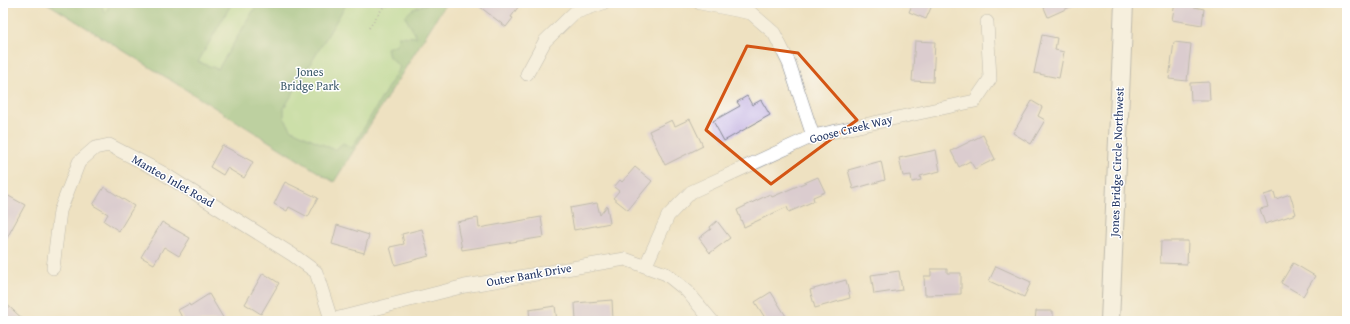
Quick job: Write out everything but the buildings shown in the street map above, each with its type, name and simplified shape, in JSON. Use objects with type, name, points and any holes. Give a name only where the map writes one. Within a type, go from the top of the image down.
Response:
[{"type":"street","points":[[527,74],[545,41],[574,13],[603,3]]},
{"type":"street","points":[[700,3],[752,13],[774,33],[789,63],[814,136]]},
{"type":"street","name":"Jones Bridge Circle Northwest","points":[[1110,321],[1124,3]]},
{"type":"street","name":"Goose Creek Way","points":[[646,265],[668,216],[691,192],[814,136],[975,101],[990,79],[987,22]]},
{"type":"street","name":"Manteo Inlet Road","points":[[53,268],[60,211],[79,162],[95,148],[109,145],[161,172],[293,255],[316,272],[329,320]]},
{"type":"street","name":"Outer Bank Drive","points":[[329,320],[465,286],[625,259],[646,265],[666,274],[688,290],[712,321]]},
{"type":"path","points":[[369,28],[386,3]]},
{"type":"highlighted area","points":[[747,46],[798,53],[857,120],[771,184],[706,130]]},
{"type":"green space","name":"Jones Bridge Park","points":[[47,3],[446,3],[334,182]]},
{"type":"green space","name":"Jones Bridge Park","points":[[47,3],[100,3],[105,13],[111,3],[232,3],[198,62],[218,69],[258,3],[347,3],[284,108],[284,118],[292,130],[335,150],[343,143],[352,148],[400,67],[389,57],[387,48],[397,44],[398,36],[417,37],[405,17],[413,9],[423,5],[446,3],[334,182]]}]
